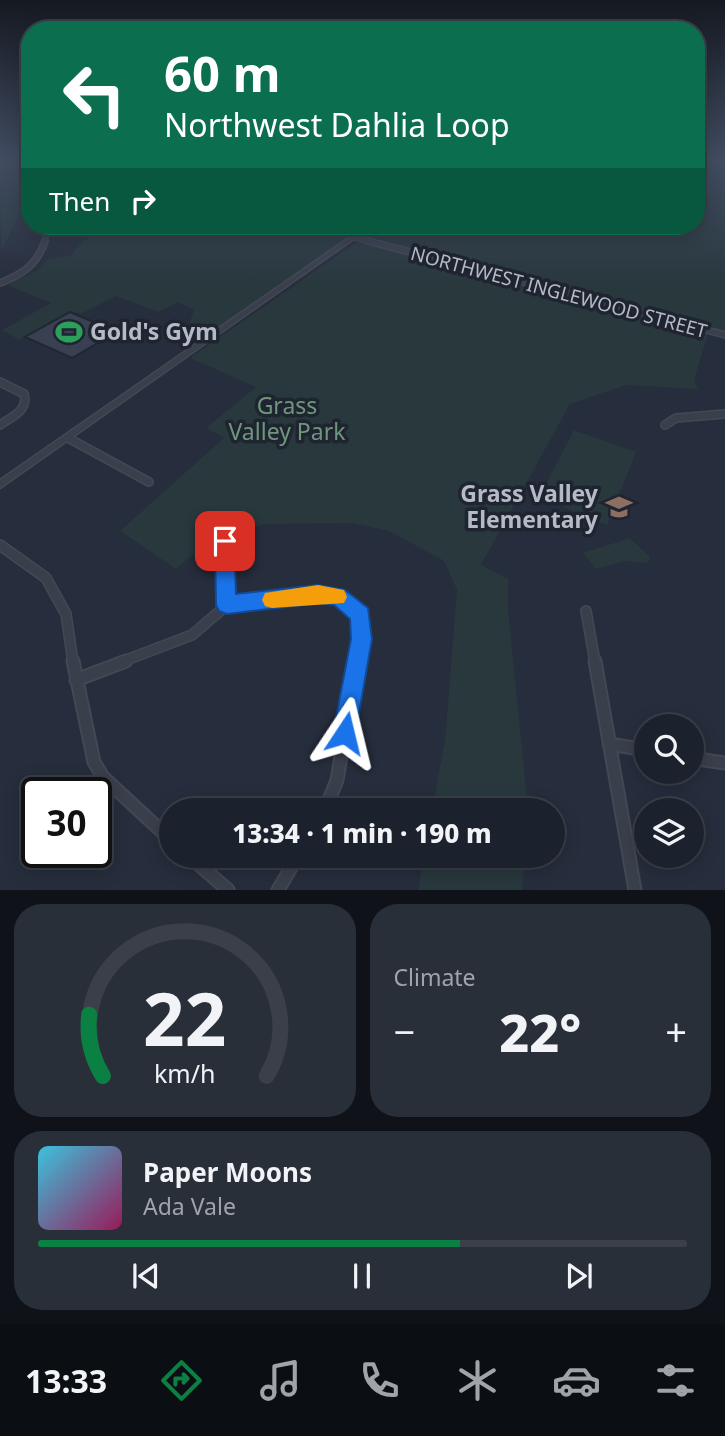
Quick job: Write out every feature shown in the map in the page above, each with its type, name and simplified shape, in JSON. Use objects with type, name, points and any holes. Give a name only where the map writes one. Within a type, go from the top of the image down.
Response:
[{"type":"street","points":[[0,283],[24,273],[38,262],[46,235]]},
{"type":"street","points":[[0,485],[355,235]]},
{"type":"street","name":"NORTHWEST INGLEWOOD STREET","points":[[352,237],[725,335]]},
{"type":"street","points":[[0,382],[24,394],[25,404],[17,414],[0,425]]},
{"type":"street","points":[[665,425],[676,418],[725,414]]},
{"type":"street","points":[[68,438],[149,482]]},
{"type":"street","points":[[225,541],[227,605]]},
{"type":"street","points":[[0,545],[46,578],[66,614],[76,680],[94,762],[103,777],[159,829]]},
{"type":"street","points":[[76,680],[192,635],[227,605],[318,594],[338,597],[360,615],[361,639],[337,780],[330,798]]},
{"type":"street","points":[[586,611],[635,890]]},
{"type":"street","points":[[609,744],[634,748]]},
{"type":"street","points":[[704,760],[725,764]]},
{"type":"street","points":[[203,868],[228,890]]},
{"type":"street","points":[[278,890],[291,868]]},
{"type":"green space","points":[[0,202],[21,202],[21,210],[1,253]]},
{"type":"green space","points":[[705,202],[725,202],[725,333],[362,237],[705,235]]},
{"type":"green space","points":[[95,235],[351,235],[208,335],[188,327],[194,310],[178,302],[158,312],[116,296],[81,314],[70,311],[19,340],[2,330],[51,303],[7,285],[38,270],[49,259],[70,256],[84,240]]},
{"type":"green space","name":"Grass Valley Park","points":[[357,242],[708,334],[694,380],[698,389],[626,385],[570,404],[481,565],[508,579],[508,609],[527,798],[434,798],[445,740],[457,590],[444,561],[389,531],[352,523],[265,524],[214,537],[176,569],[120,531],[224,438],[206,428],[256,387],[190,358]]},
{"type":"green space","points":[[574,430],[636,452],[607,525],[539,497]]},
{"type":"green space","points":[[630,538],[650,557],[648,563],[625,561],[596,569],[583,553]]},
{"type":"green space","points":[[422,868],[524,868],[522,890],[418,890]]},
{"type":"building","name":"Gold's Gym","points":[[70,312],[110,329],[99,335],[106,338],[72,358],[25,337]]},
{"type":"slow traffic","points":[[272,600],[318,594],[337,597]]},
{"type":"place","name":"Gold's Gym","points":[[69,332]]},
{"type":"place","name":"Grass Valley Elementary","points":[[619,507]]},
{"type":"route","points":[[225,541],[227,605],[318,594],[338,597],[350,604],[360,615],[361,639],[345,733]]}]
